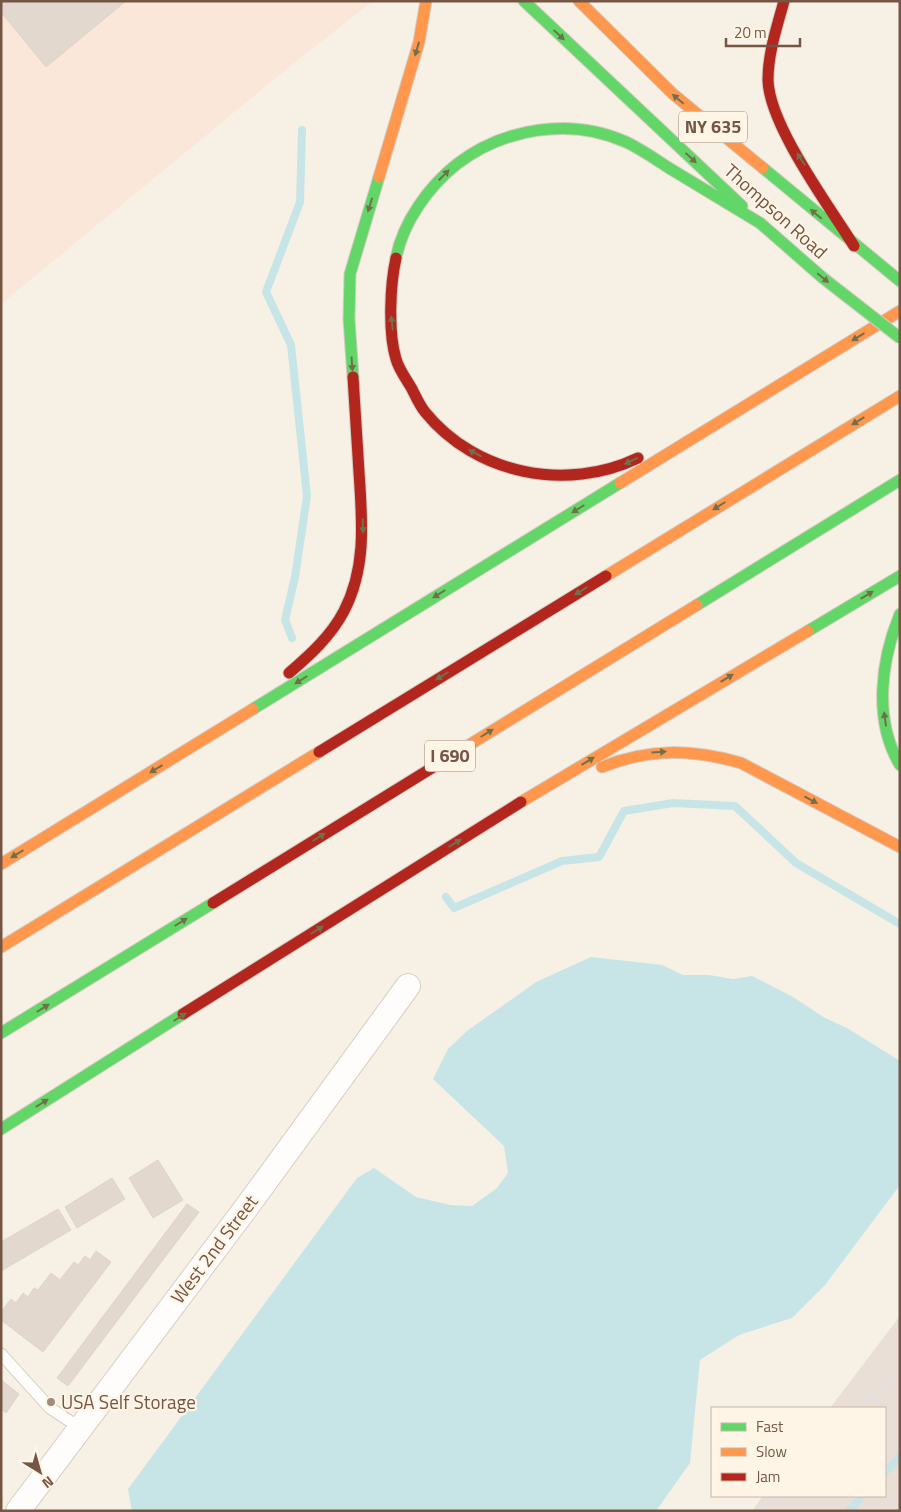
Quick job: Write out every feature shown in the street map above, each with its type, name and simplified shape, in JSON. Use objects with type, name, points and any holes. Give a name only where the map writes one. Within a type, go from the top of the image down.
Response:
[{"type":"main road","points":[[198,744],[305,661],[338,624],[350,602],[362,560],[363,530],[349,320],[350,274],[419,42],[426,1]]},
{"type":"main road","name":"Thompson Road","points":[[524,1],[760,223],[823,278],[900,338]]},
{"type":"main road","name":"Thompson Road","points":[[579,1],[672,94],[900,282]]},
{"type":"main road","points":[[784,1],[770,56],[768,81],[772,103],[780,126],[854,246]]},
{"type":"main road","points":[[723,419],[617,468],[582,474],[540,476],[498,465],[458,444],[425,412],[396,360],[391,310],[391,280],[397,251],[414,213],[444,175],[469,155],[498,139],[529,131],[584,129],[626,142],[760,223]]},
{"type":"main road","points":[[1,864],[900,311]]},
{"type":"main road","points":[[1,947],[900,396]]},
{"type":"main road","name":"I 690","points":[[1,1034],[900,480]]},
{"type":"main road","points":[[1,1129],[516,805],[900,576]]},
{"type":"main road","points":[[900,614],[889,638],[881,688],[887,730],[900,765]]},
{"type":"main road","points":[[516,805],[614,762],[641,753],[664,751],[714,754],[741,763],[900,847]]},
{"type":"street","name":"West 2nd Street","points":[[18,1511],[246,1208],[408,986]]},
{"type":"lane","points":[[1,1354],[50,1408],[80,1428]]},
{"type":"shaded area","points":[[1,1],[373,1],[299,59],[1,304]]},
{"type":"shaded area","points":[[900,1316],[900,1511],[752,1511],[762,1497],[886,1497],[886,1407],[831,1407]]},
{"type":"water","points":[[591,957],[662,965],[683,975],[709,975],[733,979],[752,976],[793,997],[825,1018],[847,1028],[900,1061],[900,1185],[825,1285],[792,1318],[739,1335],[700,1360],[690,1463],[656,1511],[132,1511],[128,1489],[357,1178],[374,1168],[416,1197],[450,1205],[472,1206],[497,1188],[508,1173],[504,1146],[433,1079],[448,1049],[467,1031],[536,982]]},
{"type":"building","points":[[1,1],[126,1],[46,67],[1,12]]},
{"type":"building","points":[[158,1160],[183,1200],[153,1218],[129,1178]]},
{"type":"building","points":[[112,1178],[125,1199],[77,1228],[65,1207]]},
{"type":"building","points":[[187,1204],[199,1212],[68,1386],[57,1378]]},
{"type":"building","points":[[58,1209],[71,1230],[1,1271],[1,1242]]},
{"type":"building","points":[[96,1251],[111,1262],[43,1352],[1,1320],[1,1312],[11,1299],[16,1303],[23,1293],[28,1297],[34,1288],[38,1290],[51,1273],[60,1280],[74,1262],[78,1265],[85,1256],[90,1260]]},
{"type":"building","points":[[1,1380],[19,1394],[6,1413],[1,1409]]},
{"type":"waterway","points":[[292,638],[285,620],[295,577],[307,496],[291,345],[266,292],[300,202],[302,130]]},
{"type":"waterway","points":[[446,897],[454,908],[562,861],[599,857],[624,811],[673,803],[735,806],[796,863],[900,924]]},
{"type":"waterway","points":[[886,1471],[900,1457]]},
{"type":"waterway","points":[[849,1511],[861,1497]]},
{"type":"railway","points":[[860,1407],[900,1373]]},
{"type":"railway","points":[[763,1511],[775,1497]]},
{"type":"traffic: fast","points":[[524,1],[742,206]]},
{"type":"traffic: fast","points":[[396,258],[399,245],[411,218],[427,194],[447,173],[457,164],[496,142],[538,130],[561,128],[583,130],[605,134],[626,142],[760,223]]},
{"type":"traffic: fast","points":[[763,168],[900,281]]},
{"type":"traffic: fast","points":[[353,377],[349,319],[350,274],[379,177]]},
{"type":"traffic: fast","points":[[760,223],[823,278],[900,338]]},
{"type":"traffic: fast","points":[[697,605],[900,480]]},
{"type":"traffic: fast","points":[[253,709],[620,483]]},
{"type":"traffic: fast","points":[[808,631],[900,576]]},
{"type":"traffic: fast","points":[[900,614],[888,651],[883,690],[883,710],[886,729],[891,747],[900,765]]},
{"type":"traffic: fast","points":[[1,1033],[213,903]]},
{"type":"traffic: fast","points":[[1,1129],[183,1014]]},
{"type":"traffic: slow","points":[[379,177],[419,42],[426,1]]},
{"type":"traffic: slow","points":[[579,1],[673,94],[763,168]]},
{"type":"traffic: slow","points":[[620,483],[900,311]]},
{"type":"traffic: slow","points":[[606,576],[900,396]]},
{"type":"traffic: slow","points":[[443,761],[697,605]]},
{"type":"traffic: slow","points":[[521,802],[808,631]]},
{"type":"traffic: slow","points":[[1,864],[253,709]]},
{"type":"traffic: slow","points":[[1,947],[319,752]]},
{"type":"traffic: slow","points":[[602,767],[637,756],[654,754],[688,753],[723,758],[741,763],[900,847]]},
{"type":"traffic: jam","points":[[784,1],[773,40],[770,60],[768,80],[771,98],[789,142],[854,246]]},
{"type":"traffic: jam","points":[[396,258],[392,282],[391,309],[393,348],[396,359],[423,410],[446,433],[470,451],[496,463],[524,471],[553,475],[582,474],[611,468],[638,458]]},
{"type":"traffic: jam","points":[[289,673],[312,652],[339,620],[351,594],[360,560],[362,525],[353,377]]},
{"type":"traffic: jam","points":[[319,752],[606,576]]},
{"type":"traffic: jam","points":[[213,903],[443,761]]},
{"type":"traffic: jam","points":[[183,1014],[521,802]]},
{"type":"place","name":"USA Self Storage","points":[[51,1402]]}]
